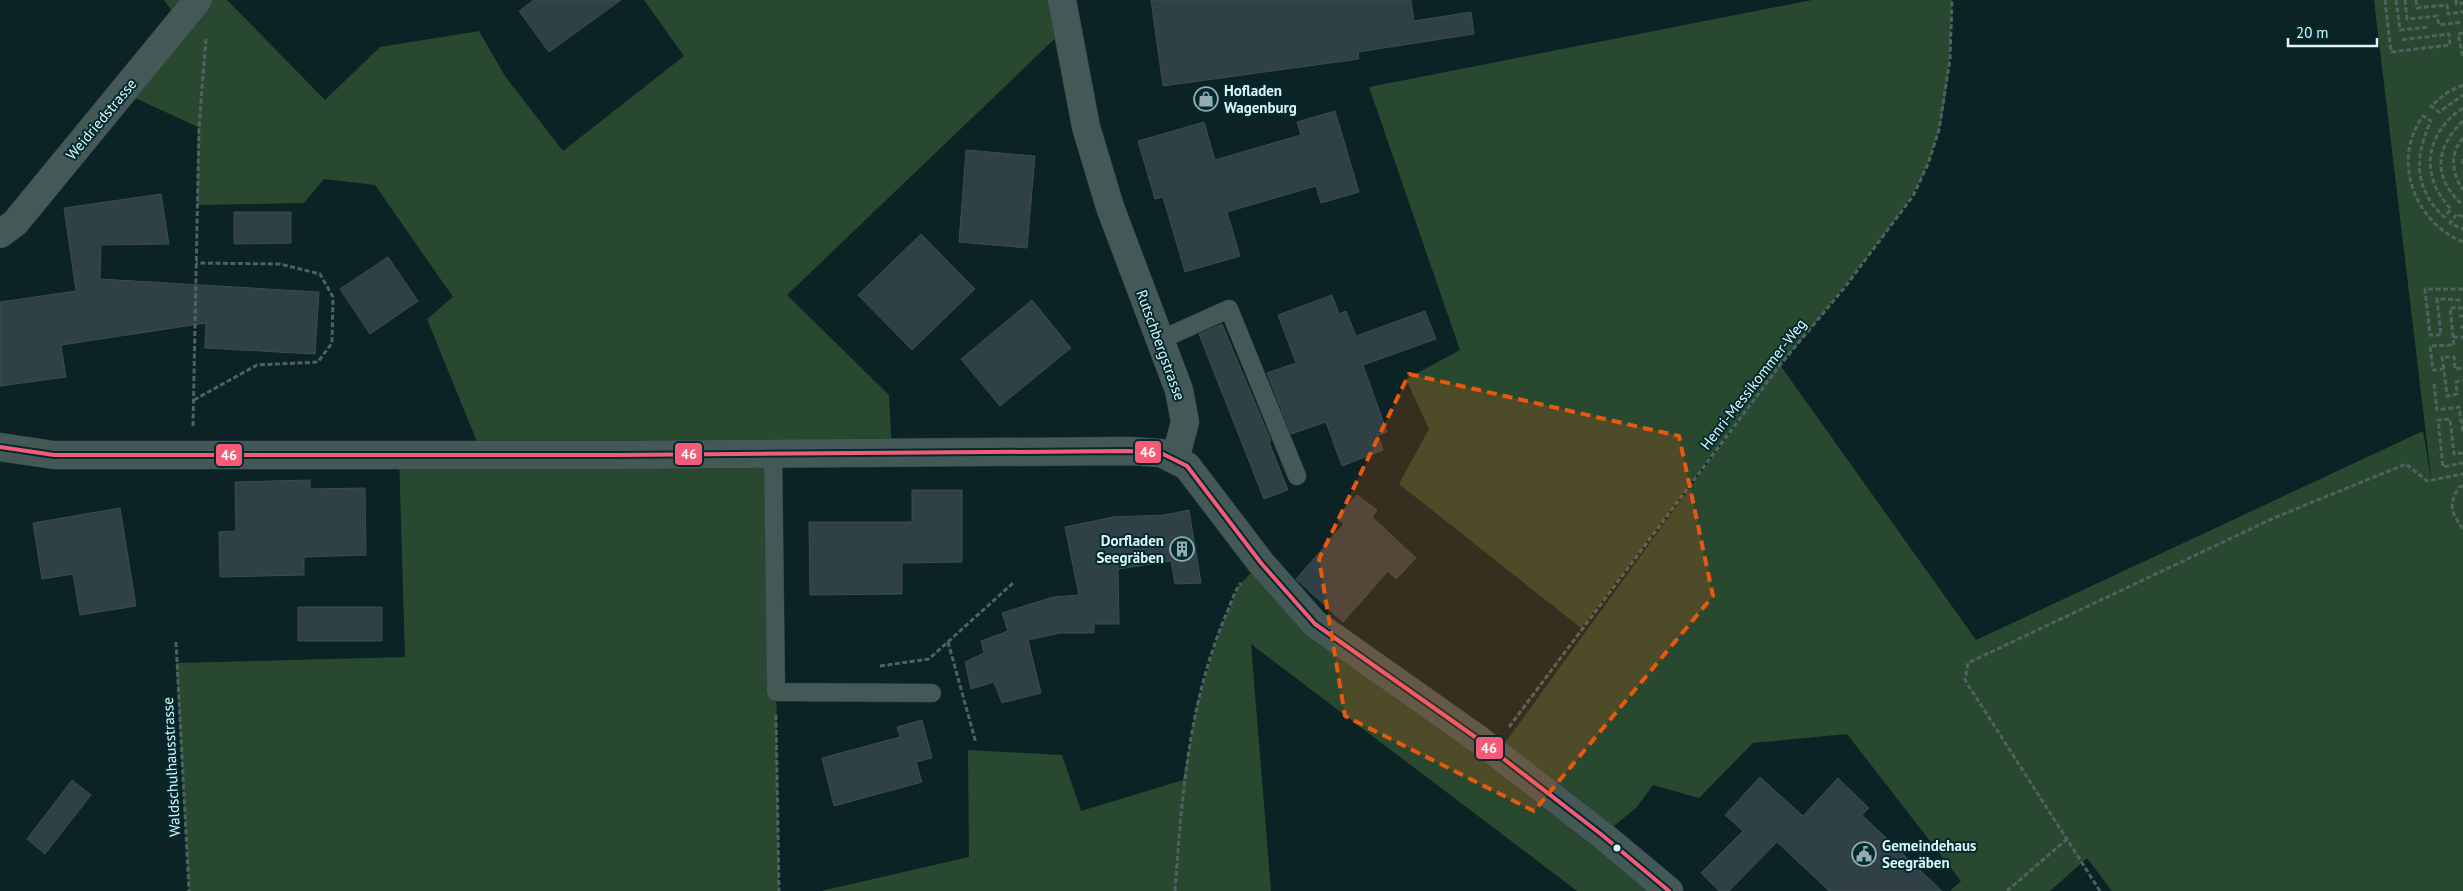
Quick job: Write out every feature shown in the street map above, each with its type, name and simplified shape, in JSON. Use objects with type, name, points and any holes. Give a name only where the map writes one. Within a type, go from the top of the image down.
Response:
[{"type":"street","name":"Weidriedstrasse","points":[[0,234],[15,223],[198,0]]},
{"type":"street","name":"Rutschbergstrasse","points":[[1062,0],[1086,127],[1110,207],[1179,390],[1183,406],[1185,422],[1175,459]]},
{"type":"street","points":[[0,447],[54,455],[774,454],[1128,451],[1160,453],[1188,466],[1261,563],[1315,624],[1492,750],[1602,835],[1669,891]]},
{"type":"lane","points":[[1160,340],[1228,309],[1297,476]]},
{"type":"lane","points":[[774,454],[776,692],[932,693]]},
{"type":"path","name":"Henri-Messikommer-Weg","points":[[1492,750],[1587,620],[1780,365],[1845,287],[1912,196],[1928,164],[1939,130],[1950,59],[1952,0]]},
{"type":"path","points":[[2385,0],[2392,52],[2450,45],[2449,34],[2400,40]]},
{"type":"path","points":[[2396,0],[2400,30],[2429,26]]},
{"type":"path","points":[[2405,0],[2407,19],[2437,16],[2439,24],[2463,22]]},
{"type":"path","points":[[2416,0],[2417,8],[2447,5],[2448,14],[2463,12]]},
{"type":"path","points":[[2456,0],[2456,4],[2463,3]]},
{"type":"path","points":[[193,455],[198,127],[207,29]]},
{"type":"path","points":[[2463,33],[2458,34],[2463,57]]},
{"type":"path","points":[[2463,86],[2448,92],[2431,106],[2439,112],[2463,95]]},
{"type":"path","points":[[2463,108],[2443,125],[2432,150],[2432,178],[2437,190],[2451,209],[2444,217],[2426,194],[2420,177],[2419,158],[2422,139],[2431,121],[2424,116],[2411,140],[2409,161],[2410,178],[2416,197],[2428,218],[2444,232],[2463,242]]},
{"type":"path","points":[[2463,121],[2445,143],[2441,158],[2441,172],[2446,186],[2463,205]]},
{"type":"path","points":[[2463,138],[2454,154],[2453,167],[2456,180],[2463,190]]},
{"type":"path","points":[[2463,159],[2463,166]]},
{"type":"path","points":[[2463,217],[2457,214],[2450,223],[2463,229]]},
{"type":"path","points":[[194,400],[257,365],[318,362],[332,344],[333,297],[320,274],[280,264],[196,263]]},
{"type":"path","points":[[2463,289],[2425,289],[2430,335],[2441,335],[2437,299],[2463,300]]},
{"type":"path","points":[[2444,369],[2432,370],[2430,346],[2454,346],[2450,308],[2463,308]]},
{"type":"path","points":[[2453,336],[2463,337]]},
{"type":"path","points":[[2463,368],[2456,369],[2454,357],[2442,357],[2447,396],[2457,394],[2456,382],[2463,380]]},
{"type":"path","points":[[2434,384],[2437,410],[2459,407],[2463,433]]},
{"type":"path","points":[[2463,453],[2454,454],[2450,419],[2438,420],[2443,467],[2463,463]]},
{"type":"path","points":[[2100,891],[1965,680],[1968,663],[2276,517],[2406,464],[2427,481],[2463,474]]},
{"type":"path","points":[[2463,486],[2459,487],[2451,500],[2453,516],[2463,529]]},
{"type":"path","points":[[1175,891],[1183,780],[1198,700],[1219,633],[1239,585],[1261,563]]},
{"type":"path","points":[[870,668],[929,659],[1013,583]]},
{"type":"path","name":"Waldschulhausstrasse","points":[[176,642],[189,891]]},
{"type":"path","points":[[948,642],[976,743]]},
{"type":"path","points":[[776,692],[779,891]]},
{"type":"path","points":[[2006,891],[2067,839]]},
{"type":"highlighted area","points":[[1409,374],[1679,436],[1713,596],[1534,811],[1345,716],[1319,559]]},
{"type":"green space","points":[[164,0],[227,0],[325,100],[380,47],[479,31],[505,76],[563,151],[684,56],[644,0],[1062,0],[1067,27],[787,295],[889,395],[892,452],[773,454],[779,891],[189,891],[176,663],[405,657],[399,455],[482,454],[427,319],[453,297],[375,185],[324,179],[304,203],[197,205],[198,127],[122,92],[181,23]]},
{"type":"green space","points":[[1812,0],[1952,0],[1949,62],[1944,104],[1935,144],[1918,186],[1877,244],[1830,305],[1780,365],[1976,640],[2423,431],[2432,485],[2374,0],[2463,0],[2463,891],[2112,891],[2087,858],[2050,891],[1950,891],[1961,881],[1847,734],[1753,743],[1699,798],[1653,785],[1637,807],[1603,835],[1669,891],[1577,891],[1251,644],[1271,891],[821,891],[969,857],[968,750],[1062,755],[1081,811],[1183,780],[1198,701],[1219,633],[1239,585],[1261,563],[1315,624],[1505,743],[1756,397],[1581,628],[1399,484],[1429,429],[1406,379],[1460,350],[1369,87]]},
{"type":"building","points":[[534,0],[621,0],[549,52],[519,11]]},
{"type":"building","points":[[1151,0],[1411,0],[1414,21],[1471,12],[1474,34],[1358,52],[1359,59],[1163,86]]},
{"type":"building","points":[[1335,111],[1359,192],[1321,203],[1316,186],[1227,212],[1240,256],[1185,272],[1163,197],[1155,199],[1138,141],[1204,122],[1215,160],[1301,135],[1297,122]]},
{"type":"building","points":[[966,150],[1035,156],[1027,248],[959,242]]},
{"type":"building","points":[[161,194],[169,244],[101,245],[100,279],[319,292],[315,354],[205,348],[206,323],[61,345],[66,377],[0,386],[0,302],[76,291],[64,208]]},
{"type":"building","points":[[234,212],[291,212],[291,243],[234,244]]},
{"type":"building","points":[[921,234],[975,289],[912,350],[858,295]]},
{"type":"building","points":[[388,257],[418,301],[370,334],[340,289]]},
{"type":"building","points":[[1332,295],[1339,314],[1346,311],[1356,336],[1425,311],[1436,339],[1363,365],[1387,432],[1378,435],[1383,450],[1342,466],[1326,422],[1291,434],[1267,373],[1296,363],[1278,315]]},
{"type":"building","points":[[1032,300],[1071,348],[1000,406],[961,359]]},
{"type":"building","points":[[1222,324],[1271,441],[1269,442],[1288,490],[1264,499],[1199,334]]},
{"type":"building","points":[[310,480],[310,489],[365,488],[366,555],[304,557],[304,575],[220,577],[219,532],[236,531],[235,482]]},
{"type":"building","points":[[912,490],[962,490],[962,562],[902,563],[902,594],[810,595],[809,522],[912,522]]},
{"type":"building","points":[[1357,495],[1377,510],[1372,517],[1416,558],[1396,579],[1388,571],[1343,622],[1296,579],[1344,524],[1337,518]]},
{"type":"building","points":[[120,508],[136,606],[80,615],[73,574],[42,579],[33,523]]},
{"type":"building","points":[[1189,510],[1201,583],[1175,584],[1171,561],[1118,569],[1119,624],[1094,624],[1094,633],[1060,633],[1028,640],[1041,693],[1002,703],[994,682],[971,689],[965,662],[984,653],[981,641],[1008,631],[1002,613],[1053,597],[1079,595],[1065,527],[1113,517],[1164,515]]},
{"type":"building","points":[[298,607],[382,607],[382,641],[298,641]]},
{"type":"building","points":[[922,720],[932,758],[916,762],[922,782],[834,806],[822,758],[900,737],[897,727]]},
{"type":"building","points":[[1760,777],[1803,816],[1838,778],[1869,808],[1862,815],[1942,891],[1829,891],[1777,842],[1729,891],[1719,891],[1701,873],[1743,831],[1725,815]]},
{"type":"building","points":[[72,780],[91,795],[45,854],[27,839]]},
{"type":"transit line","name":"46","points":[[0,447],[54,455],[618,455],[1128,451],[1161,453],[1187,466],[1261,563],[1315,624],[1478,739],[1602,835],[1669,891]]},
{"type":"place","name":"Hofladen Wagenburg","points":[[1206,99]]},
{"type":"place","name":"Dorfladen Seegräben","points":[[1182,549]]},
{"type":"place","name":"Gemeindehaus Seegräben","points":[[1864,854]]}]
